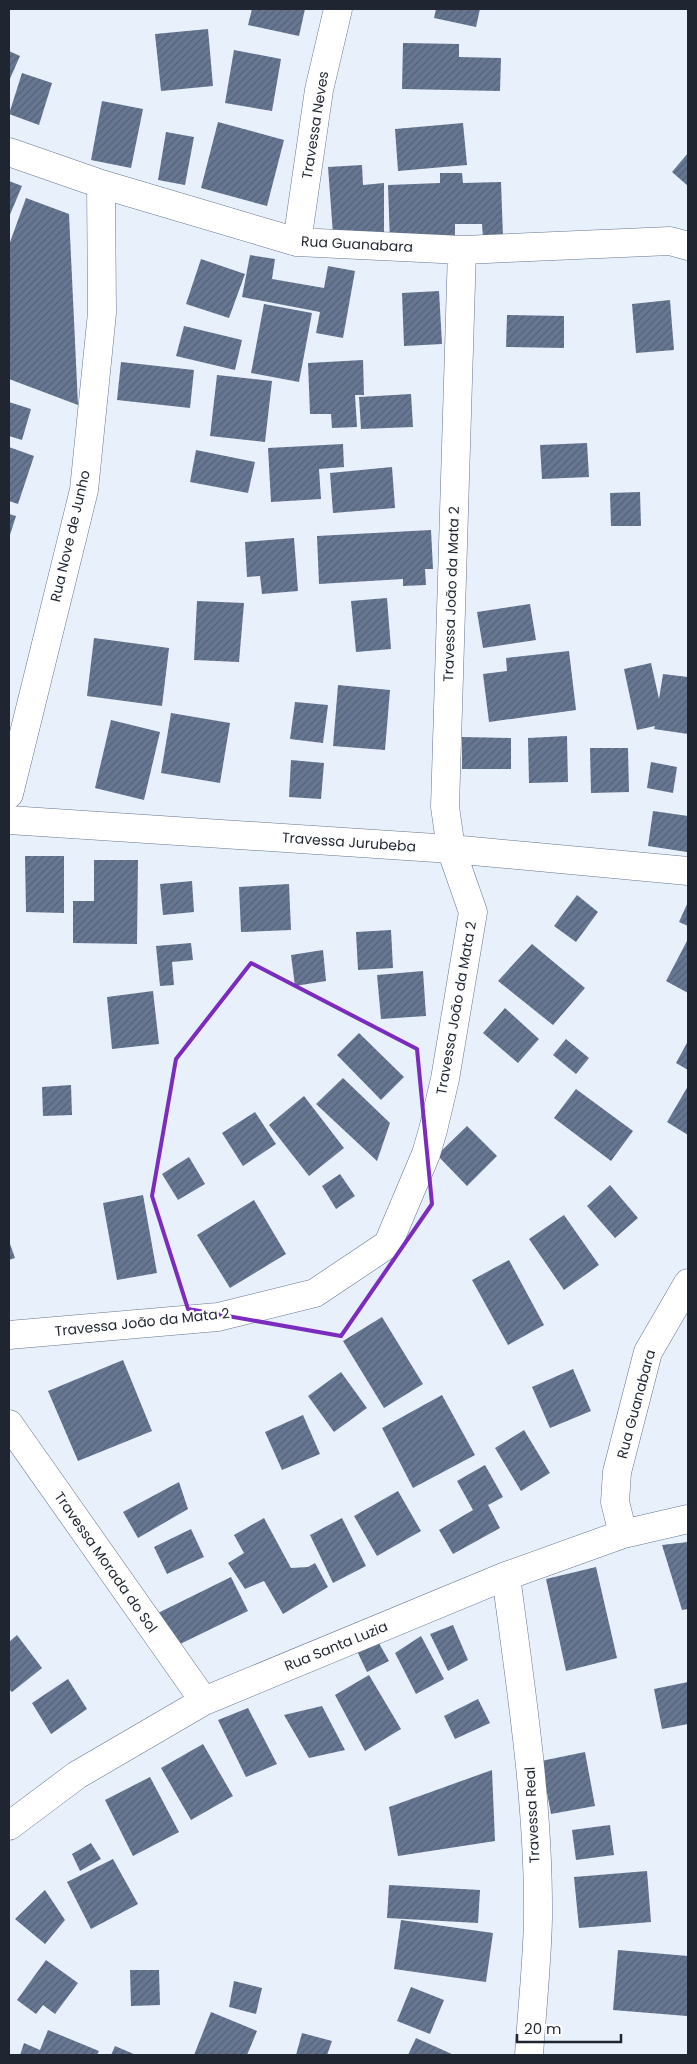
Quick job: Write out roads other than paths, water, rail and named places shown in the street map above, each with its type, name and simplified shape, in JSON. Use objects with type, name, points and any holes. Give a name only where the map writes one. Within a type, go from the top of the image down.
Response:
[{"type":"street","name":"Travessa Neves","points":[[298,242],[319,90],[338,9]]},
{"type":"street","name":"Rua Guanabara","points":[[9,152],[102,184],[298,242],[462,250],[670,241],[688,246]]},
{"type":"street","name":"Rua Nove de Junho","points":[[9,794],[84,490],[102,313],[102,184]]},
{"type":"street","name":"Travessa João da Mata 2","points":[[9,1335],[218,1317],[315,1293],[388,1244],[426,1154],[444,1079],[473,912],[451,849],[445,807],[462,250]]},
{"type":"street","name":"Travessa Jurubeba","points":[[9,820],[451,849],[688,871]]},
{"type":"street","name":"Rua Guanabara","points":[[623,1534],[615,1502],[617,1472],[648,1352],[688,1283]]},
{"type":"street","name":"Travessa Morada do Sol","points":[[9,1424],[204,1701]]},
{"type":"street","name":"Rua Santa Luzia","points":[[9,1826],[76,1775],[204,1701],[506,1576],[623,1534],[688,1519]]},
{"type":"street","name":"Travessa Real","points":[[506,1576],[527,1738],[534,1827],[538,1919],[529,2055]]}]
